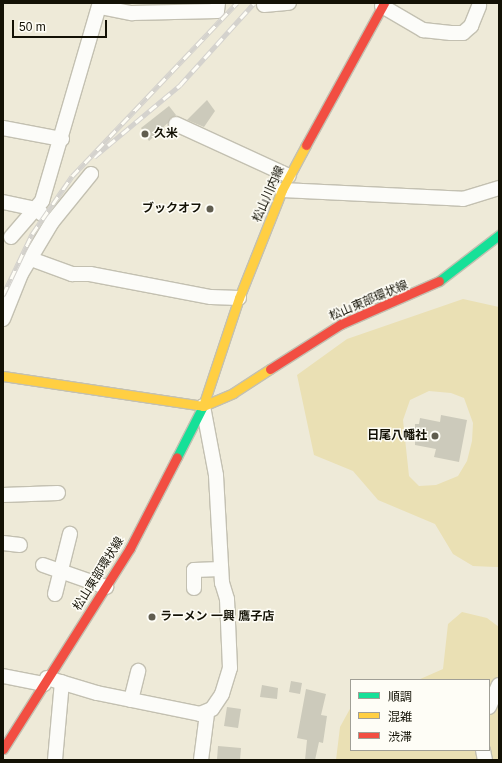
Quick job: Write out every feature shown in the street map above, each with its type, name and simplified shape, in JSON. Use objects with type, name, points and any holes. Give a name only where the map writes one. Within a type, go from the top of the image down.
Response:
[{"type":"main road","name":"松山川内線","points":[[203,406],[239,298],[282,190],[383,4]]},
{"type":"main road","name":"松山東部環状線","points":[[3,749],[106,587],[162,491],[203,406],[233,393],[341,324],[438,282],[499,235]]},
{"type":"main road","points":[[3,376],[203,406]]},
{"type":"street","points":[[11,237],[37,209],[62,139],[100,5],[132,13],[217,11],[218,3]]},
{"type":"street","points":[[264,5],[289,3]]},
{"type":"street","points":[[383,4],[423,30],[451,34],[463,33],[471,26],[480,6]]},
{"type":"street","points":[[176,124],[289,176]]},
{"type":"street","points":[[3,128],[62,139]]},
{"type":"street","points":[[3,319],[31,259],[52,222],[91,174]]},
{"type":"street","points":[[282,190],[463,199],[499,188]]},
{"type":"street","points":[[3,202],[37,209],[52,222]]},
{"type":"street","points":[[31,259],[72,274],[90,274],[211,297],[239,298]]},
{"type":"street","points":[[201,760],[207,714],[222,694],[230,668],[227,599],[221,569],[216,475],[203,406]]},
{"type":"street","points":[[3,494],[58,493]]},
{"type":"street","points":[[55,594],[70,534]]},
{"type":"street","points":[[3,543],[20,545]]},
{"type":"street","points":[[43,565],[106,587]]},
{"type":"street","points":[[194,588],[194,570],[221,569]]},
{"type":"street","points":[[131,700],[138,671]]},
{"type":"street","points":[[3,676],[62,682],[131,700],[207,714]]},
{"type":"street","points":[[55,760],[62,682]]},
{"type":"street","points":[[490,705],[499,685]]},
{"type":"shaded area","points":[[463,299],[499,307],[499,567],[473,566],[453,554],[435,524],[378,500],[353,471],[314,455],[297,375],[347,339]],"holes":[[[429,391],[451,393],[464,398],[473,423],[472,441],[467,461],[458,476],[436,485],[419,486],[409,476],[403,420],[410,400]]]},
{"type":"shaded area","points":[[462,612],[487,618],[499,627],[499,760],[336,760],[340,727],[350,709],[350,751],[490,751],[490,679],[420,679],[443,669],[448,624]]},
{"type":"building","points":[[207,100],[215,111],[204,127],[187,120]]},
{"type":"building","points":[[169,106],[176,115],[149,141],[141,128]]},
{"type":"building","points":[[441,415],[467,420],[459,462],[434,457],[436,449],[415,445],[415,424],[419,424],[420,418],[440,422]]},
{"type":"building","points":[[291,681],[302,683],[300,694],[289,692]]},
{"type":"building","points":[[262,685],[278,688],[277,699],[260,697]]},
{"type":"building","points":[[306,689],[326,694],[321,715],[327,716],[323,743],[319,742],[315,760],[305,760],[307,740],[297,738]]},
{"type":"building","points":[[227,707],[241,709],[238,728],[224,726]]},
{"type":"building","points":[[218,746],[241,748],[240,760],[217,760]]},
{"type":"railway","points":[[3,295],[32,234],[72,176],[237,3]]},
{"type":"railway","points":[[94,157],[180,85],[254,3]]},
{"type":"traffic: fast","points":[[439,281],[499,235]]},
{"type":"traffic: fast","points":[[177,457],[203,406]]},
{"type":"traffic: slow","points":[[203,406],[239,298],[282,190],[306,145]]},
{"type":"traffic: slow","points":[[3,376],[203,406],[233,393],[270,369]]},
{"type":"traffic: jam","points":[[306,145],[384,3]]},
{"type":"traffic: jam","points":[[270,369],[341,324],[439,281]]},
{"type":"traffic: jam","points":[[3,749],[130,548],[177,457]]},
{"type":"place","name":"久米","points":[[145,134]]},
{"type":"place","name":"ブックオフ","points":[[210,209]]},
{"type":"place","name":"日尾八幡社","points":[[435,436]]},
{"type":"place","name":"ラーメン 一興 鷹子店","points":[[152,617]]}]
